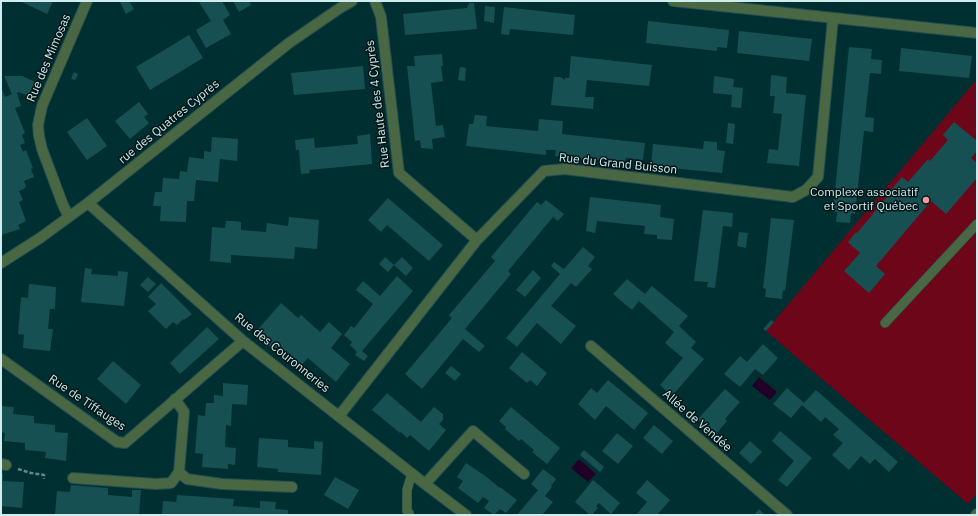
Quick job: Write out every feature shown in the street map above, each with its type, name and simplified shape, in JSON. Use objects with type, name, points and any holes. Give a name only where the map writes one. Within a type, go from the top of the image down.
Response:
[{"type":"street","name":"Rue des Mimosas","points":[[70,216],[64,205],[42,149],[38,125],[42,106],[87,1]]},
{"type":"street","name":"rue des Quatres Cyprès","points":[[1,262],[88,203],[289,44],[352,1]]},
{"type":"street","name":"Rue Haute des 4 Cyprès","points":[[375,1],[381,17],[399,173],[477,240]]},
{"type":"street","points":[[673,1],[977,33]]},
{"type":"street","name":"Rue du Grand Buisson","points":[[340,416],[477,240],[544,171],[565,169],[793,197],[806,190],[818,177],[833,18]]},
{"type":"street","name":"Rue des Couronneries","points":[[88,203],[244,341],[466,515]]},
{"type":"street","name":"Rue de Tiffauges","points":[[1,359],[116,442],[125,443],[244,341]]},
{"type":"street","name":"Allée de Vendée","points":[[591,346],[787,515]]},
{"type":"street","points":[[73,478],[156,484],[171,483],[179,472],[184,412],[175,399]]},
{"type":"street","points":[[425,484],[473,431],[524,474]]},
{"type":"street","points":[[179,472],[187,479],[222,484],[292,487]]},
{"type":"lane","points":[[885,323],[977,224]]},
{"type":"lane","points":[[409,513],[407,490],[412,473]]},
{"type":"path","points":[[31,473],[44,475],[44,479]]},
{"type":"shaded area","name":"Complexe associatif et Sportif Québec","points":[[977,79],[977,493],[968,504],[766,331]]},
{"type":"shaded area","points":[[759,377],[777,392],[770,400],[752,386]]},
{"type":"shaded area","points":[[579,459],[596,474],[588,482],[571,468]]},
{"type":"building","points":[[20,1],[53,1],[47,14]]},
{"type":"building","points":[[129,1],[134,9],[126,14],[120,2]]},
{"type":"building","points":[[222,1],[230,15],[223,20],[231,34],[206,48],[196,30],[211,21],[199,2]]},
{"type":"building","points":[[233,1],[249,1],[251,5],[239,12]]},
{"type":"building","points":[[469,3],[474,3],[477,29],[405,35],[403,14],[467,8]]},
{"type":"building","points":[[485,6],[495,7],[494,23],[484,21]]},
{"type":"building","points":[[504,7],[575,15],[573,35],[510,29],[509,35],[501,34]]},
{"type":"building","points":[[648,21],[729,30],[727,48],[717,47],[717,51],[646,43]]},
{"type":"building","points":[[739,31],[812,39],[809,61],[737,53]]},
{"type":"building","points":[[189,35],[203,58],[150,90],[136,67]]},
{"type":"building","points":[[849,47],[872,49],[871,59],[882,60],[881,74],[870,73],[865,117],[874,118],[873,132],[864,131],[855,214],[851,213],[850,223],[836,222],[837,212],[833,212]]},
{"type":"building","points":[[901,48],[972,56],[969,78],[899,71]]},
{"type":"building","points":[[442,54],[443,66],[441,66],[443,81],[431,83],[436,126],[443,125],[445,137],[432,139],[433,149],[421,148],[420,140],[415,141],[407,66],[415,66],[414,56]]},
{"type":"building","points":[[571,56],[652,65],[649,86],[587,80],[585,97],[594,97],[593,109],[551,105],[554,77],[560,77],[565,80],[565,78],[569,78]]},
{"type":"building","points":[[363,66],[365,89],[294,95],[291,73]]},
{"type":"building","points":[[460,67],[466,68],[465,81],[458,80]]},
{"type":"building","points":[[74,72],[78,74],[75,80],[71,79]]},
{"type":"building","points":[[771,75],[787,77],[786,93],[806,95],[799,166],[767,163],[769,149],[778,150],[782,114],[773,113],[775,96],[770,96]]},
{"type":"building","points":[[4,76],[22,76],[40,84],[33,98],[19,92],[17,93],[21,106],[15,108],[25,133],[22,135],[25,143],[20,145],[23,152],[26,150],[33,168],[31,169],[34,177],[24,181],[26,186],[24,189],[19,191],[23,200],[19,202],[26,221],[18,225],[20,229],[1,235],[1,86],[5,97],[12,94]]},
{"type":"building","points":[[714,76],[734,79],[733,87],[743,88],[741,108],[731,107],[732,95],[713,93]]},
{"type":"building","points":[[139,102],[148,114],[144,117],[149,123],[130,139],[115,121]]},
{"type":"building","points":[[475,115],[487,116],[486,126],[538,131],[539,119],[563,121],[562,134],[645,143],[643,160],[626,158],[625,163],[555,156],[556,150],[546,150],[546,155],[466,146],[469,124],[473,124]]},
{"type":"building","points":[[87,118],[107,146],[87,160],[67,132]]},
{"type":"building","points":[[954,122],[977,141],[977,151],[971,158],[977,163],[977,178],[946,214],[931,201],[876,266],[885,274],[869,293],[844,271],[860,253],[848,242],[892,191],[891,190],[902,177],[908,182],[928,159],[930,161],[948,140],[943,135]]},
{"type":"building","points":[[728,123],[735,124],[733,144],[726,143]]},
{"type":"building","points":[[370,134],[372,164],[309,170],[310,173],[301,174],[299,150],[296,150],[295,140],[314,138],[315,148],[358,144],[357,136]]},
{"type":"building","points":[[212,137],[238,139],[237,161],[220,159],[218,182],[196,180],[194,201],[187,201],[186,222],[160,221],[161,206],[153,206],[155,192],[162,192],[163,178],[179,179],[180,171],[187,172],[189,157],[204,159],[204,151],[211,152]]},
{"type":"building","points":[[704,141],[717,142],[717,150],[725,151],[722,173],[651,166],[653,144],[703,149]]},
{"type":"building","points":[[590,197],[661,205],[660,217],[674,219],[672,240],[657,239],[657,235],[644,234],[645,226],[597,221],[595,233],[586,231]]},
{"type":"building","points":[[388,198],[443,245],[429,261],[387,225],[381,232],[368,220]]},
{"type":"building","points":[[546,200],[564,214],[558,221],[553,217],[508,271],[511,274],[465,329],[485,346],[479,352],[463,339],[422,389],[405,374],[452,318],[449,315],[495,261],[491,257],[537,202],[541,205]]},
{"type":"building","points":[[703,210],[733,213],[732,227],[723,226],[715,288],[707,287],[708,282],[694,281]]},
{"type":"building","points":[[289,217],[319,220],[317,249],[295,247],[294,259],[231,255],[231,263],[210,261],[212,227],[225,228],[226,221],[234,221],[241,222],[241,230],[266,232],[267,223],[288,226]]},
{"type":"building","points":[[771,218],[794,220],[785,291],[783,290],[782,299],[765,297],[766,289],[763,288]]},
{"type":"building","points":[[739,232],[748,233],[746,248],[737,246]]},
{"type":"building","points":[[583,247],[595,257],[588,266],[592,269],[576,287],[571,283],[551,306],[576,326],[561,344],[537,323],[517,347],[506,338],[560,274],[551,266],[554,262],[564,269]]},
{"type":"building","points":[[385,257],[394,265],[388,272],[379,264]]},
{"type":"building","points":[[402,257],[413,268],[406,276],[394,265]]},
{"type":"building","points":[[85,268],[92,269],[91,274],[118,276],[118,271],[128,272],[124,306],[81,302]]},
{"type":"building","points":[[533,270],[541,278],[525,297],[516,290]]},
{"type":"building","points":[[397,276],[413,291],[362,351],[368,356],[364,361],[355,355],[357,352],[350,345],[352,342],[344,335],[351,326],[354,328],[373,304],[356,290],[363,281],[380,296]]},
{"type":"building","points":[[148,277],[156,284],[148,292],[140,285]]},
{"type":"building","points":[[627,279],[645,294],[652,286],[688,316],[679,326],[696,342],[691,348],[704,359],[672,396],[660,385],[683,358],[665,343],[674,332],[639,301],[632,310],[613,294]]},
{"type":"building","points":[[161,283],[192,314],[184,320],[183,319],[177,325],[173,322],[166,329],[148,311],[156,304],[148,297]]},
{"type":"building","points":[[29,284],[56,287],[55,309],[50,309],[48,329],[53,329],[50,351],[23,348],[24,335],[18,334],[21,297],[28,298]]},
{"type":"building","points":[[281,303],[298,318],[301,315],[320,332],[329,322],[342,334],[331,348],[350,364],[336,382],[308,358],[298,369],[254,334]]},
{"type":"building","points":[[771,320],[774,322],[766,331],[763,329]]},
{"type":"building","points":[[207,327],[219,339],[180,374],[170,363]]},
{"type":"building","points":[[763,344],[778,358],[763,375],[755,369],[740,387],[724,374],[740,356],[747,362]]},
{"type":"building","points":[[522,352],[547,373],[537,386],[530,380],[527,383],[509,368]]},
{"type":"building","points":[[113,361],[141,385],[126,404],[97,379]]},
{"type":"building","points":[[451,366],[461,374],[455,381],[445,373]]},
{"type":"building","points":[[608,380],[648,413],[634,430],[606,406],[595,420],[578,404],[591,388],[597,393]]},
{"type":"building","points":[[223,383],[248,385],[247,405],[232,404],[231,426],[226,425],[225,447],[236,448],[235,465],[228,464],[228,469],[202,467],[203,454],[195,453],[198,415],[205,416],[206,403],[214,403],[214,395],[223,396]]},
{"type":"building","points":[[787,388],[804,403],[816,390],[898,462],[889,472],[875,459],[870,464],[861,456],[849,470],[832,455],[843,443],[833,435],[839,429],[825,417],[821,422],[802,405],[791,418],[773,404]]},
{"type":"building","points":[[725,389],[740,402],[725,419],[727,421],[716,434],[698,419]]},
{"type":"building","points":[[387,393],[421,422],[434,407],[443,414],[443,420],[439,424],[446,430],[429,451],[410,435],[407,438],[401,432],[400,433],[372,410]]},
{"type":"building","points":[[1,406],[14,407],[13,414],[34,416],[34,423],[55,425],[55,432],[68,433],[66,461],[45,458],[46,452],[25,450],[25,443],[4,441],[5,433],[1,432]]},
{"type":"building","points":[[511,407],[560,448],[547,464],[532,452],[534,450],[521,439],[519,441],[505,429],[506,427],[499,421]]},
{"type":"building","points":[[654,425],[673,441],[662,454],[643,438]]},
{"type":"building","points":[[780,431],[812,458],[787,487],[778,480],[794,461],[772,441]]},
{"type":"building","points":[[617,433],[633,446],[618,464],[602,451]]},
{"type":"building","points":[[259,438],[288,440],[288,447],[314,449],[314,441],[323,442],[321,475],[278,472],[278,469],[257,467]]},
{"type":"building","points":[[750,441],[762,452],[751,464],[739,453]]},
{"type":"building","points":[[584,450],[604,467],[600,472],[580,455]]},
{"type":"building","points":[[466,463],[517,500],[506,513],[500,509],[494,515],[484,508],[489,501],[483,497],[478,503],[458,488],[463,481],[457,477]]},
{"type":"building","points":[[543,469],[556,479],[545,496],[553,502],[543,514],[544,515],[517,515],[538,490],[531,484]]},
{"type":"building","points":[[1,473],[3,473],[3,481],[24,482],[22,508],[1,506]]},
{"type":"building","points":[[335,477],[359,490],[348,509],[324,495]]},
{"type":"building","points":[[593,480],[620,503],[611,514],[599,503],[596,506],[598,508],[592,515],[590,515],[575,502]]},
{"type":"building","points":[[647,480],[670,500],[657,515],[636,515],[647,502],[636,493]]},
{"type":"building","points":[[71,485],[108,488],[108,495],[132,497],[132,490],[141,490],[139,515],[55,515],[57,491],[70,492]]},
{"type":"building","points":[[177,495],[234,499],[233,506],[260,508],[260,501],[276,502],[275,509],[288,510],[288,515],[162,515],[163,501],[176,502]]},
{"type":"building","points":[[759,509],[765,515],[754,515]]},
{"type":"place","name":"Complexe associatif et Sportif Québec","points":[[926,200]]}]
